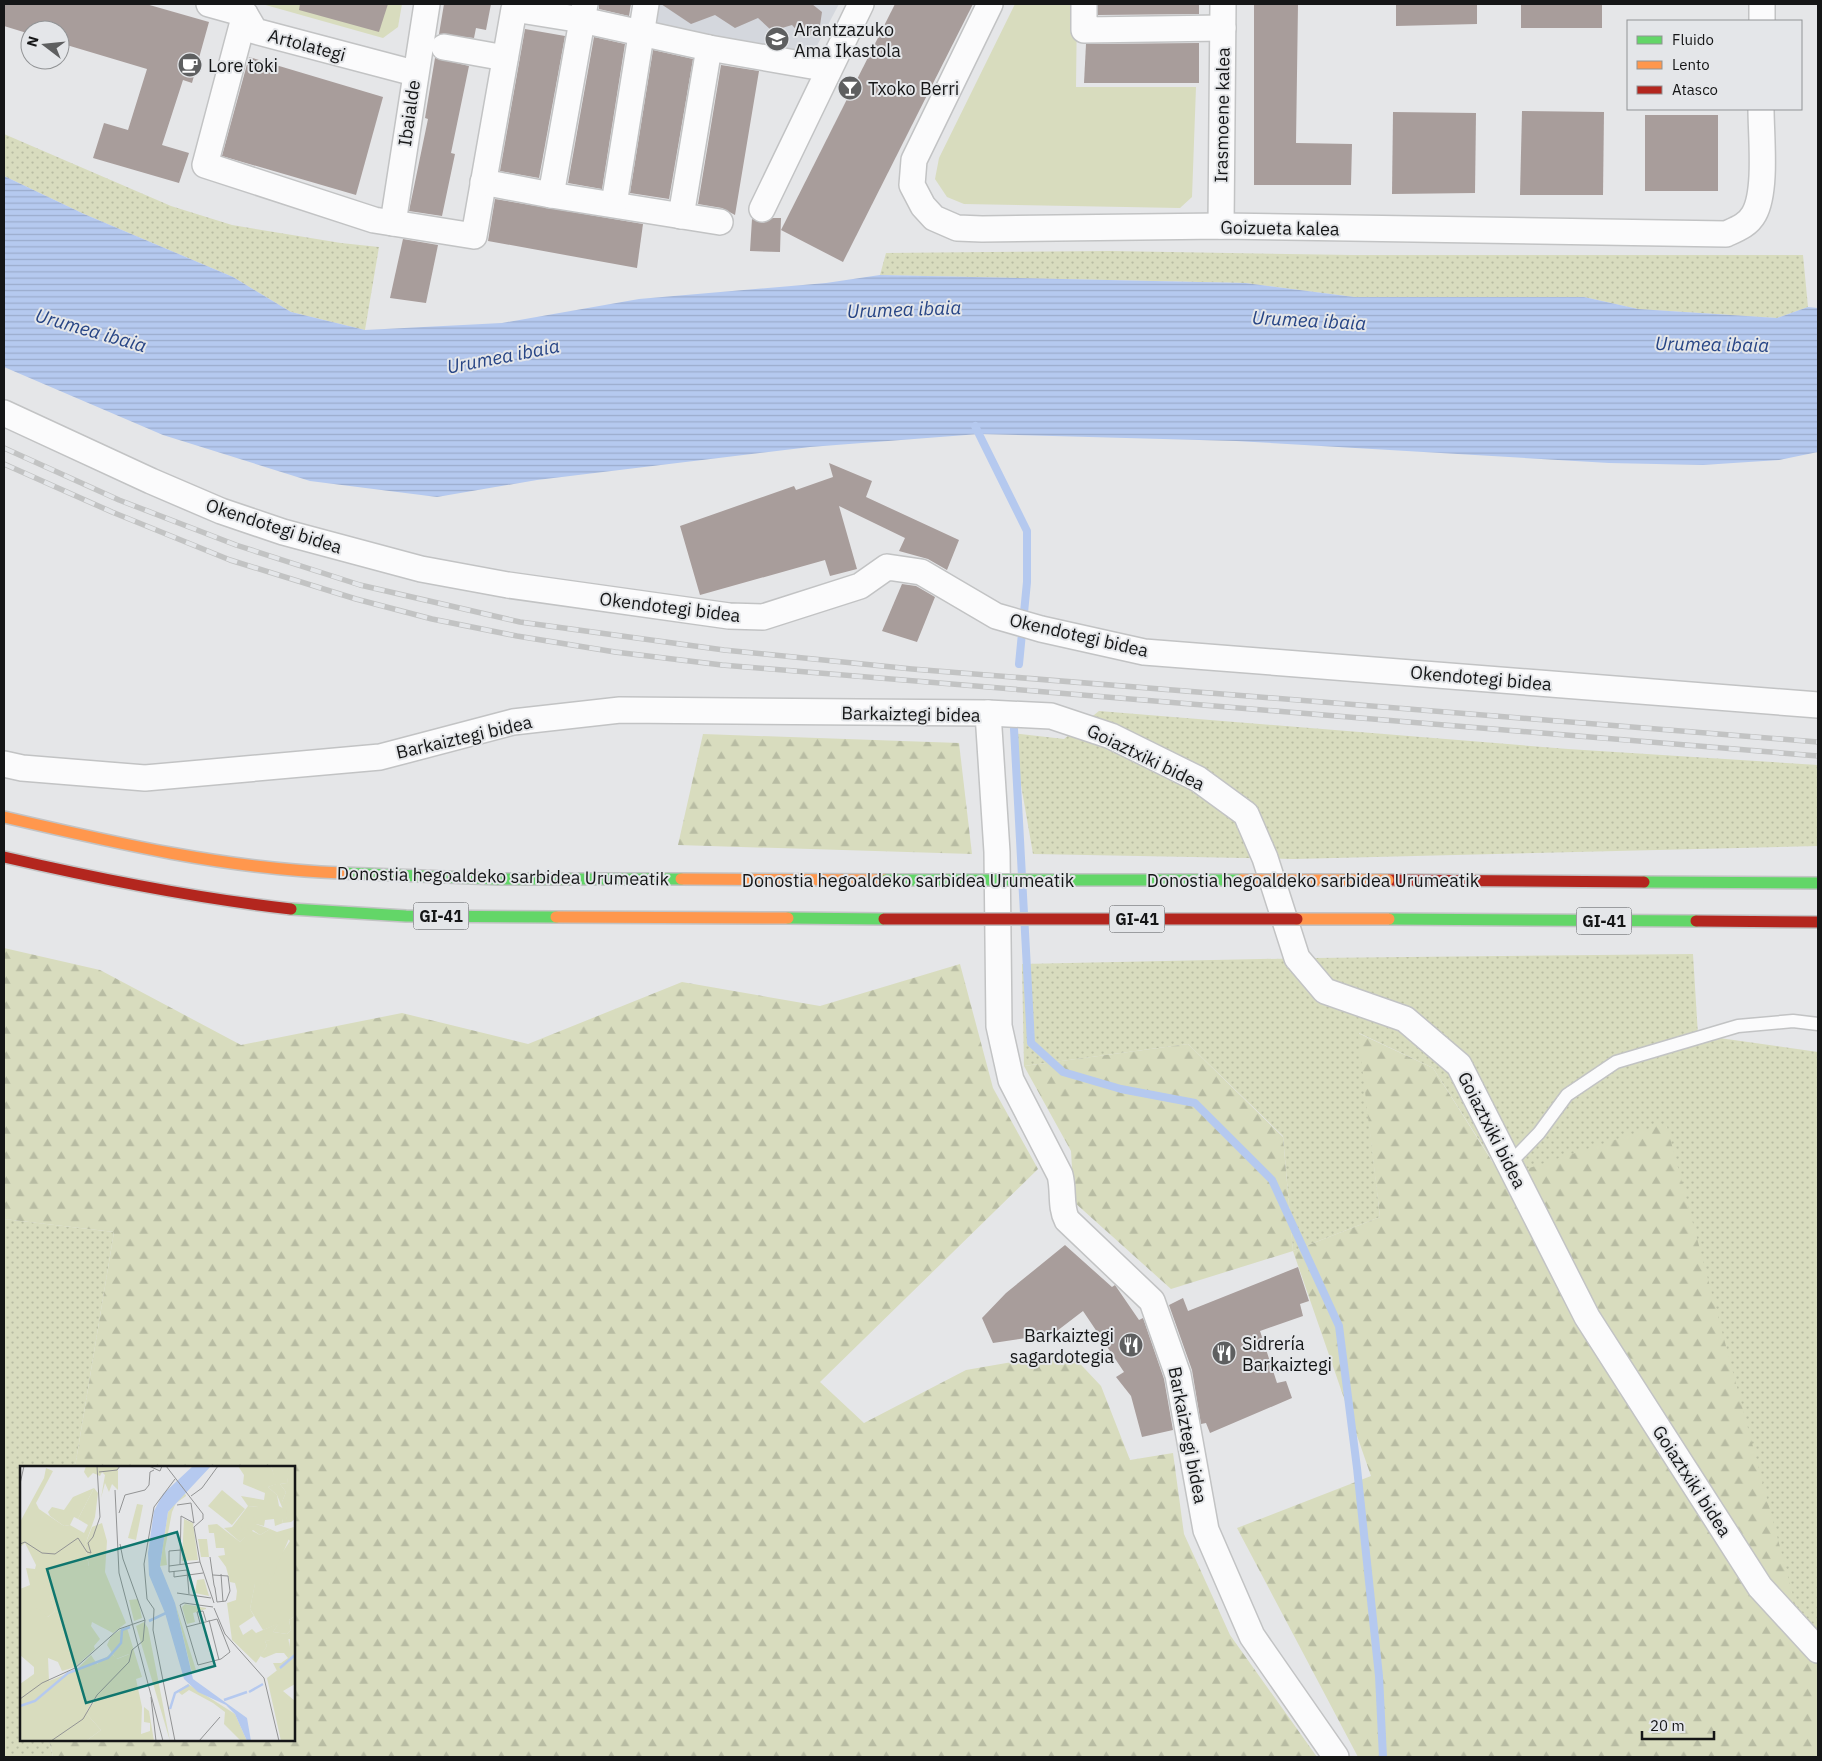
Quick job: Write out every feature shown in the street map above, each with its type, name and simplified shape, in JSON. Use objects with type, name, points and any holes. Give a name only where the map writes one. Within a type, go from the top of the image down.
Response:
[{"type":"highway","name":"Donostia hegoaldeko sarbidea Urumeatik","points":[[4,817],[126,844],[230,862],[312,872],[498,879],[1388,880],[1818,883]]},
{"type":"highway","name":"GI-41","points":[[4,857],[110,882],[202,898],[313,911],[406,916],[1818,922]]},
{"type":"street","points":[[209,4],[245,14],[205,165],[374,220],[474,236],[514,9],[584,12],[642,33],[709,48],[829,70]]},
{"type":"street","name":"Ibaialde","points":[[393,223],[414,73],[426,4]]},
{"type":"street","points":[[614,204],[646,4]]},
{"type":"street","points":[[762,209],[861,4]]},
{"type":"street","name":"Goizueta kalea","points":[[990,4],[914,160],[912,186],[923,206],[934,218],[957,228],[1221,226],[1726,234],[1742,227],[1754,215],[1761,197],[1761,110]]},
{"type":"street","points":[[1084,4],[1084,30],[1223,16]]},
{"type":"street","points":[[1762,4],[1762,20]]},
{"type":"street","points":[[551,195],[584,12]]},
{"type":"street","name":"Artolategi","points":[[245,14],[255,30],[414,73]]},
{"type":"street","name":"Irasmoene kalea","points":[[1221,226],[1223,16]]},
{"type":"street","points":[[444,47],[505,58]]},
{"type":"street","points":[[680,216],[709,48]]},
{"type":"street","points":[[483,182],[551,195],[720,222]]},
{"type":"street","name":"Okendotegi bidea","points":[[4,413],[105,462],[221,511],[282,532],[421,569],[508,585],[729,616],[763,618],[860,586],[887,567],[921,572],[996,616],[1041,629],[1144,652],[1818,705]]},
{"type":"street","name":"Barkaiztegi bidea","points":[[4,764],[22,768],[145,778],[380,757],[513,722],[620,710],[988,713],[997,852],[998,1017],[1003,1054],[1011,1080],[1060,1175],[1064,1189],[1063,1212],[1067,1220],[1152,1301],[1178,1375],[1206,1530],[1252,1636],[1336,1757]]},
{"type":"street","name":"Goiaztxiki bidea","points":[[988,713],[1051,716],[1111,736],[1198,779],[1246,814],[1266,858],[1297,958],[1325,991],[1405,1019],[1459,1065],[1586,1317],[1760,1587],[1818,1650]]},
{"type":"lane","points":[[1508,1164],[1539,1133],[1567,1096],[1616,1062],[1738,1026],[1793,1021],[1818,1024]]},
{"type":"shaded area","name":"Arantzazuko Ama Ikastola","points":[[658,4],[839,4],[812,55],[655,23]]},
{"type":"green space","points":[[262,4],[402,4],[398,27],[383,38]]},
{"type":"green space","points":[[1015,4],[1077,4],[1076,87],[1196,87],[1192,197],[1180,208],[964,204],[947,197],[935,179],[939,158]]},
{"type":"green space","points":[[4,134],[171,206],[232,225],[341,243],[379,247],[365,330],[291,312],[233,277],[84,214],[4,176]]},
{"type":"green space","points":[[1110,251],[1353,255],[1803,255],[1808,307],[1777,318],[1638,309],[1584,297],[1354,297],[1245,283],[880,275],[886,253]]},
{"type":"green space","points":[[1099,711],[1568,749],[1818,765],[1818,846],[1294,859],[1033,854],[1012,733],[1064,739]]},
{"type":"green space","points":[[703,734],[959,743],[972,854],[678,845]]},
{"type":"green space","points":[[4,948],[100,970],[241,1045],[402,1013],[528,1044],[682,982],[820,1006],[960,964],[993,1088],[1038,1169],[820,1382],[864,1423],[966,1370],[1069,1352],[1101,1386],[1130,1460],[1173,1453],[1184,1534],[1230,1635],[1317,1757],[53,1757],[49,1741],[295,1741],[295,1466],[75,1466],[114,1232],[4,1219]]},
{"type":"green space","points":[[1693,954],[1698,1035],[1818,1052],[1818,1664],[1809,1655],[1433,1068],[1359,1033],[1380,1217],[1293,1251],[1283,1136],[1188,1044],[1024,1066],[1022,964],[1314,958]]},
{"type":"green space","points":[[1358,1033],[1433,1068],[1502,1177],[1666,1123],[1809,1655],[1818,1664],[1818,1757],[1358,1757],[1237,1528],[1371,1476],[1293,1251],[1380,1217]]},
{"type":"green space","points":[[1188,1044],[1283,1137],[1293,1251],[1171,1289],[1074,1202],[1071,1151],[1024,1066]]},
{"type":"green space","points":[[4,1219],[114,1232],[75,1466],[20,1466],[20,1741],[49,1741],[53,1757],[4,1757]]},
{"type":"water","name":"Urumea ibaia","points":[[4,176],[84,214],[233,277],[291,312],[365,330],[502,323],[639,299],[826,283],[880,275],[1245,283],[1354,297],[1584,297],[1638,309],[1777,318],[1808,307],[1818,308],[1818,452],[1779,460],[1703,465],[1609,463],[1236,441],[979,434],[810,447],[537,480],[437,497],[310,481],[163,435],[4,367]]},
{"type":"building","points":[[4,4],[146,4],[209,22],[192,83],[183,80],[162,145],[189,153],[179,183],[93,158],[104,123],[128,130],[147,69],[70,46],[70,20],[20,20],[20,31],[4,26]]},
{"type":"building","points":[[300,4],[388,4],[379,32],[299,10]]},
{"type":"building","points":[[444,4],[491,4],[486,30],[476,28],[474,38],[439,34]]},
{"type":"building","points":[[599,4],[631,4],[629,16],[599,9]]},
{"type":"building","points":[[661,4],[812,4],[822,12],[819,32],[803,37],[792,25],[772,31],[758,18],[735,28],[715,15],[691,24]]},
{"type":"building","points":[[895,4],[973,4],[843,262],[781,230]]},
{"type":"building","points":[[1098,4],[1199,4],[1199,14],[1098,15]]},
{"type":"building","points":[[1254,4],[1298,4],[1296,143],[1352,144],[1351,185],[1254,185]]},
{"type":"building","points":[[1396,4],[1477,4],[1477,24],[1396,26]]},
{"type":"building","points":[[1521,4],[1602,4],[1602,28],[1521,28]]},
{"type":"building","points":[[525,29],[565,36],[539,178],[500,171]]},
{"type":"building","points":[[594,37],[625,44],[602,189],[568,183]]},
{"type":"building","points":[[1199,43],[1199,83],[1084,83],[1086,44]]},
{"type":"building","points":[[653,50],[693,59],[669,199],[630,193]]},
{"type":"building","points":[[249,57],[383,97],[356,195],[222,156]]},
{"type":"building","points":[[435,58],[469,66],[451,153],[455,154],[442,216],[409,211],[428,119],[425,118]]},
{"type":"building","points":[[721,65],[759,71],[735,215],[722,208],[698,204]]},
{"type":"building","points":[[1522,111],[1604,112],[1603,195],[1520,195]]},
{"type":"building","points":[[1393,112],[1476,113],[1475,193],[1392,194]]},
{"type":"building","points":[[1645,115],[1718,115],[1718,191],[1645,191]]},
{"type":"building","points":[[495,199],[643,224],[637,268],[488,241]]},
{"type":"building","points":[[773,218],[781,218],[780,252],[750,251],[752,219],[763,223]]},
{"type":"building","points":[[403,239],[438,245],[426,303],[390,298]]},
{"type":"building","points":[[829,463],[872,481],[866,497],[959,540],[947,570],[928,559],[899,551],[905,538],[839,506],[857,569],[830,576],[825,560],[700,595],[680,526],[794,486],[796,490],[833,477]]},
{"type":"building","points":[[902,584],[916,586],[935,597],[917,642],[882,631]]},
{"type":"building","points":[[1065,1245],[1112,1287],[1115,1285],[1139,1320],[1143,1318],[1164,1379],[1173,1430],[1142,1437],[1131,1396],[1116,1377],[1124,1372],[1083,1311],[1053,1334],[993,1343],[982,1318],[1006,1293]]},
{"type":"building","name":"Sidrería Barkaiztegi","points":[[1298,1267],[1309,1301],[1300,1304],[1303,1316],[1260,1331],[1277,1383],[1286,1381],[1292,1398],[1210,1433],[1206,1423],[1201,1424],[1192,1370],[1169,1305],[1183,1298],[1188,1311]]},
{"type":"waterway","points":[[975,426],[1027,531],[1027,582],[1019,664]]},
{"type":"waterway","points":[[1014,729],[1031,1043],[1063,1072],[1121,1089],[1195,1103],[1272,1180],[1339,1326],[1357,1468],[1379,1676],[1383,1757]]},
{"type":"railway","points":[[4,448],[119,500],[236,545],[360,585],[520,622],[724,650],[912,669],[1818,742]]},
{"type":"railway","points":[[4,464],[112,512],[230,560],[356,599],[432,619],[517,636],[615,652],[722,665],[1818,756]]},
{"type":"traffic: fast","points":[[342,873],[498,879],[681,879]]},
{"type":"traffic: fast","points":[[886,880],[1240,880]]},
{"type":"traffic: fast","points":[[1644,882],[1818,883]]},
{"type":"traffic: fast","points":[[291,909],[406,916],[556,917]]},
{"type":"traffic: fast","points":[[788,918],[884,919]]},
{"type":"traffic: fast","points":[[1389,919],[1696,921]]},
{"type":"traffic: slow","points":[[4,817],[129,845],[214,860],[299,871],[342,873]]},
{"type":"traffic: slow","points":[[681,879],[886,880]]},
{"type":"traffic: slow","points":[[1240,880],[1388,880]]},
{"type":"traffic: slow","points":[[556,917],[788,918]]},
{"type":"traffic: slow","points":[[1297,919],[1389,919]]},
{"type":"traffic: jam","points":[[4,857],[147,887],[291,909]]},
{"type":"traffic: jam","points":[[1388,880],[1644,882]]},
{"type":"traffic: jam","points":[[884,919],[1297,919]]},
{"type":"traffic: jam","points":[[1696,921],[1818,922]]},
{"type":"place","name":"Arantzazuko Ama Ikastola","points":[[777,39]]},
{"type":"place","name":"Lore toki","points":[[190,65]]},
{"type":"place","name":"Txoko Berri","points":[[850,88]]},
{"type":"place","name":"Barkaiztegi sagardotegia","points":[[1131,1345]]},
{"type":"place","name":"Sidrería Barkaiztegi","points":[[1224,1353]]}]
